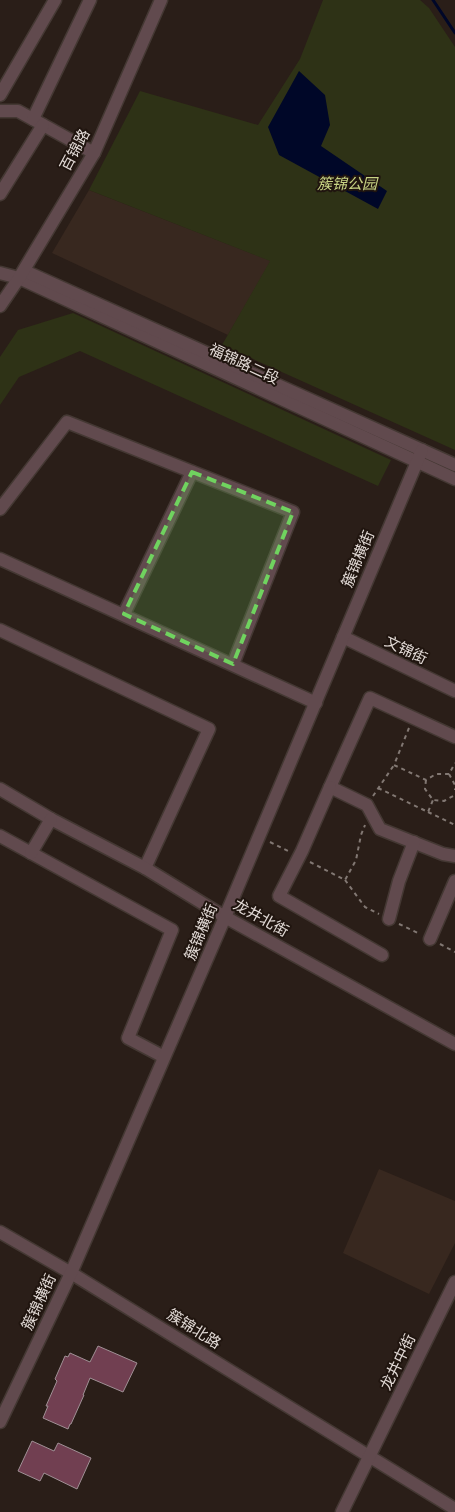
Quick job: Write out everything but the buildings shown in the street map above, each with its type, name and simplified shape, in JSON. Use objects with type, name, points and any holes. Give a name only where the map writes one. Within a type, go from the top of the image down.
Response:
[{"type":"street","points":[[0,96],[55,0]]},
{"type":"street","points":[[0,194],[38,122],[90,0]]},
{"type":"street","name":"百锦路","points":[[0,306],[94,153],[161,0]]},
{"type":"street","points":[[0,111],[18,111],[94,153]]},
{"type":"street","points":[[0,265],[21,274]]},
{"type":"street","points":[[0,273],[21,274]]},
{"type":"street","name":"福锦路二段","points":[[21,274],[420,456],[455,479]]},
{"type":"street","points":[[0,509],[67,422],[293,512],[233,664]]},
{"type":"street","name":"福锦路二段","points":[[420,456],[455,465]]},
{"type":"street","name":"簇锦横街","points":[[0,1422],[71,1272],[225,917],[420,456]]},
{"type":"street","points":[[124,614],[192,472]]},
{"type":"street","points":[[0,559],[316,702]]},
{"type":"street","points":[[0,630],[209,729],[145,868]]},
{"type":"street","name":"文锦街","points":[[343,637],[455,691]]},
{"type":"street","points":[[382,955],[279,896],[370,698],[455,737]]},
{"type":"street","points":[[330,787],[369,808],[380,829],[443,854],[455,856]]},
{"type":"street","name":"龙井北街","points":[[0,789],[145,868],[225,917],[455,1044]]},
{"type":"street","points":[[31,853],[51,818]]},
{"type":"street","points":[[0,836],[172,930],[128,1038],[164,1057]]},
{"type":"street","points":[[389,919],[399,881],[414,842]]},
{"type":"street","points":[[430,939],[455,880]]},
{"type":"street","name":"簇锦北路","points":[[0,1232],[71,1272],[455,1509]]},
{"type":"street","name":"龙井中街","points":[[342,1512],[455,1282]]},
{"type":"path","points":[[345,880],[356,860],[369,808],[378,788],[394,765],[414,718]]},
{"type":"path","points":[[449,774],[455,763]]},
{"type":"path","points":[[394,765],[426,780]]},
{"type":"path","points":[[426,780],[436,774],[449,774]]},
{"type":"path","points":[[449,774],[455,785],[455,790]]},
{"type":"path","points":[[426,780],[426,789],[433,800]]},
{"type":"path","points":[[378,788],[455,825]]},
{"type":"path","points":[[433,800],[444,801],[455,795]]},
{"type":"path","points":[[428,812],[433,800]]},
{"type":"path","points":[[259,837],[345,880],[365,907],[455,952]]},
{"type":"highlighted area","points":[[192,472],[293,512],[233,664],[124,614]]},
{"type":"shaded area","points":[[89,190],[271,261],[228,335],[52,253]]},
{"type":"shaded area","points":[[379,1169],[455,1201],[455,1243],[429,1294],[343,1253]]},
{"type":"green space","name":"簇锦公园","points":[[323,0],[420,0],[429,8],[455,47],[455,450],[222,345],[270,261],[89,190],[140,91],[258,125],[300,59]]},
{"type":"green space","points":[[73,313],[391,460],[378,486],[80,351],[19,377],[0,405],[0,357],[18,330]]},
{"type":"water","points":[[299,71],[325,95],[330,125],[321,146],[387,191],[378,209],[279,155],[268,127]]},
{"type":"waterway","points":[[433,0],[455,33]]}]
